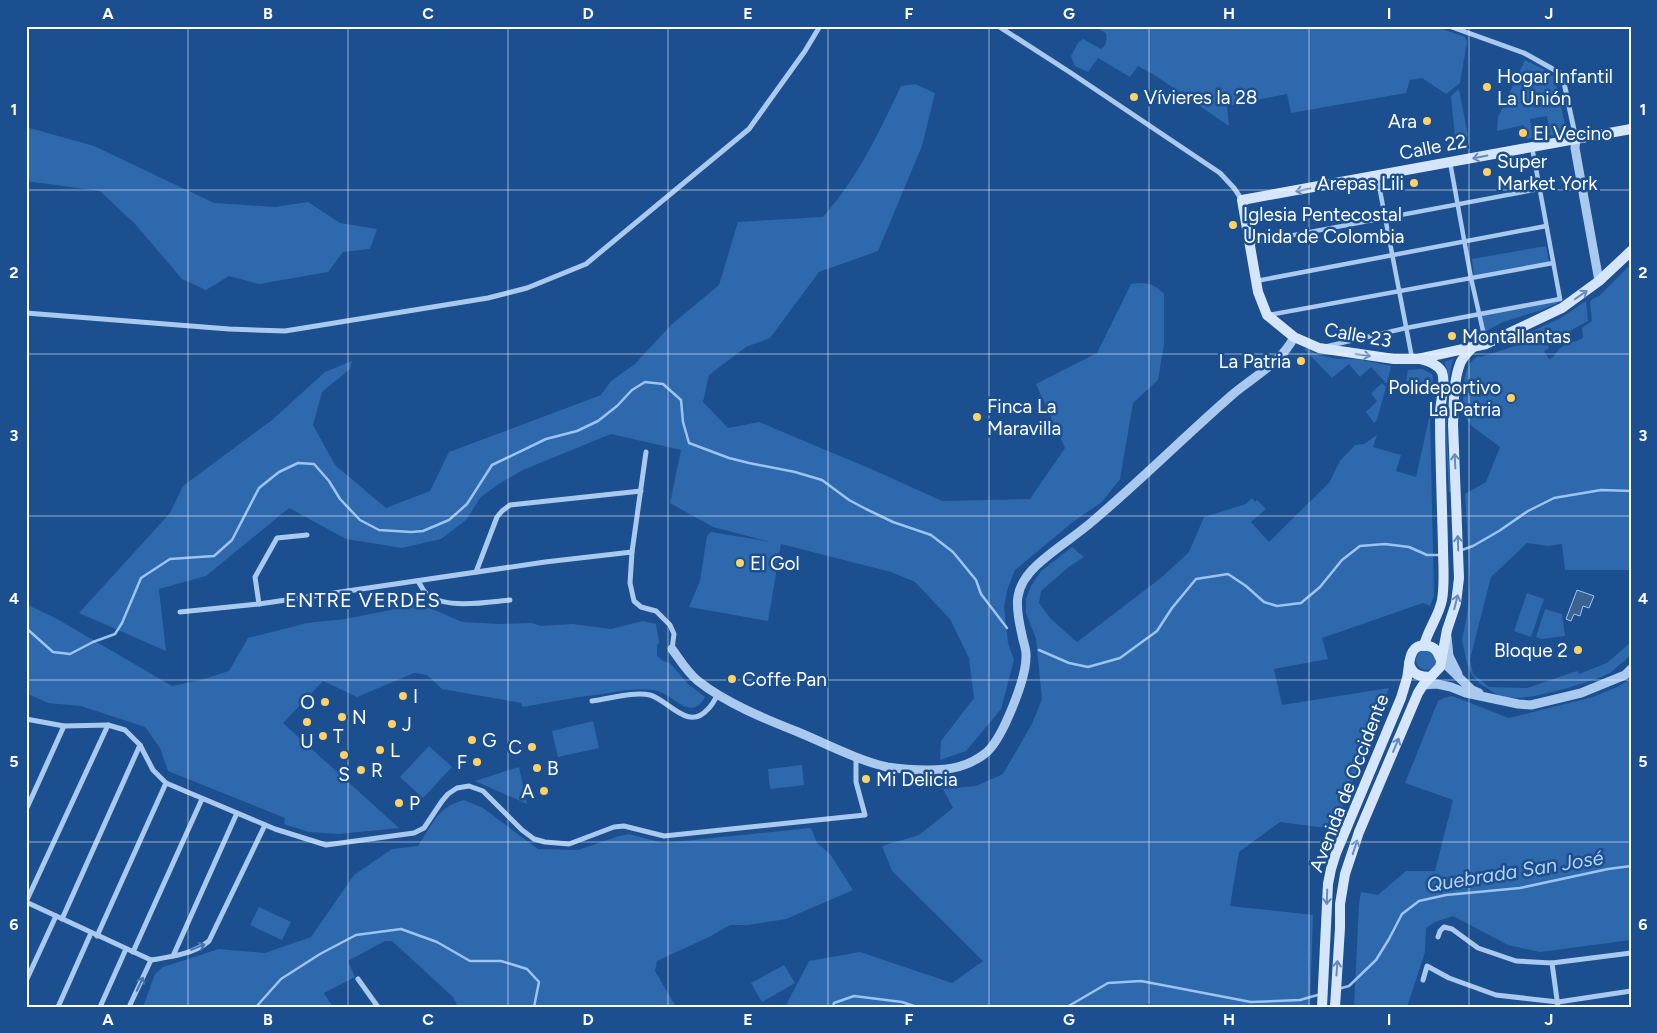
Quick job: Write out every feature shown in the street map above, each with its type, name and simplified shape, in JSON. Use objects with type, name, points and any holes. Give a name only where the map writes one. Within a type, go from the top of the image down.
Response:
[{"type":"main road","name":"Calle 22","points":[[1242,200],[1631,129]]},
{"type":"main road","name":"Calle 23","points":[[1242,200],[1258,292],[1267,315],[1294,337],[1319,348],[1394,359],[1415,359],[1486,344],[1599,281],[1631,251]]},
{"type":"main road","points":[[1441,660],[1437,651],[1431,647],[1424,646],[1414,650],[1409,662],[1411,670],[1427,681],[1439,670],[1441,660],[1447,630],[1456,603],[1459,578],[1453,424],[1455,391],[1459,365],[1464,356],[1473,348]]},
{"type":"main road","points":[[1415,359],[1433,364],[1442,373],[1440,426],[1443,576],[1441,605],[1424,646]]},
{"type":"main road","name":"Avenida de Occidente","points":[[1322,1007],[1328,884],[1331,869],[1400,698],[1407,677],[1409,662]]},
{"type":"main road","name":"Avenida de Occidente","points":[[1335,1007],[1340,904],[1345,874],[1378,787],[1415,702],[1427,681]]},
{"type":"street","points":[[26,313],[229,329],[285,331],[488,298],[527,288],[586,264],[749,128],[805,51],[820,26]]},
{"type":"street","name":"Calle 23","points":[[998,26],[1220,173],[1242,200]]},
{"type":"street","points":[[1449,26],[1524,53],[1560,73],[1563,78],[1576,139],[1575,148],[1599,281]]},
{"type":"street","points":[[1319,348],[1406,328],[1561,303],[1532,146]]},
{"type":"street","points":[[1450,162],[1478,315],[1486,344]]},
{"type":"street","points":[[1377,175],[1406,328],[1415,359]]},
{"type":"street","points":[[1250,243],[1539,189]]},
{"type":"street","points":[[1256,281],[1546,226]]},
{"type":"street","points":[[1267,315],[1553,263]]},
{"type":"street","points":[[646,452],[632,552],[630,583],[634,601],[641,606],[656,611],[670,626],[674,634],[672,649],[689,673],[718,694],[761,716],[856,756],[887,766],[912,770],[947,770],[964,766],[990,750],[1012,710],[1027,655],[1017,616],[1019,587],[1025,577],[1038,564],[1091,523],[1212,412],[1268,366],[1289,347],[1294,337]]},
{"type":"street","points":[[476,572],[497,518],[510,505],[641,491]]},
{"type":"street","points":[[259,604],[255,577],[277,538],[307,535]]},
{"type":"street","points":[[180,612],[259,604],[554,560],[632,552]]},
{"type":"street","points":[[418,581],[429,596],[441,601],[461,604],[510,600]]},
{"type":"street","points":[[1447,630],[1449,656],[1460,679]]},
{"type":"street","points":[[1441,660],[1472,690],[1490,698]]},
{"type":"street","points":[[1427,681],[1452,687],[1466,693],[1518,704],[1532,705],[1581,693],[1625,675],[1631,669]]},
{"type":"street","points":[[592,701],[632,695],[648,695],[660,699],[681,714],[690,717],[701,715],[708,710],[718,694]]},
{"type":"street","points":[[26,719],[64,726],[108,725],[125,730],[140,745],[153,770],[166,783],[265,825],[326,845],[414,833],[424,828],[448,794],[457,788],[469,786],[483,791],[522,830],[534,839],[569,844],[614,827],[624,826],[664,836],[865,815],[856,782],[856,756]]},
{"type":"street","points":[[108,725],[26,902],[151,960],[172,956],[203,946],[209,941],[265,825]]},
{"type":"street","points":[[26,810],[64,726]]},
{"type":"street","points":[[26,981],[59,918],[140,745]]},
{"type":"street","points":[[58,1007],[166,783]]},
{"type":"street","points":[[133,952],[202,799]]},
{"type":"street","points":[[172,956],[237,814]]},
{"type":"street","points":[[1438,937],[1440,931],[1444,928],[1452,929],[1478,948],[1516,961],[1552,963],[1631,953]]},
{"type":"street","points":[[100,1007],[126,949]]},
{"type":"street","points":[[129,1007],[151,960]]},
{"type":"street","points":[[1552,963],[1558,1004]]},
{"type":"street","points":[[1423,980],[1428,966],[1449,978],[1496,995],[1558,1004],[1631,991]]},
{"type":"street","points":[[358,979],[378,1007]]},
{"type":"shaded area","points":[[1093,26],[1424,26],[1439,28],[1465,37],[1467,42],[1460,83],[1446,94],[1422,78],[1410,80],[1406,93],[1291,113],[1287,94],[1251,101],[1249,91],[1244,92],[1246,103],[1227,106],[1229,126],[1153,74],[1138,66],[1130,77],[1098,58],[1088,72],[1075,66],[1071,56],[1078,43],[1083,39],[1101,49],[1105,44],[1106,33]]},
{"type":"shaded area","points":[[1525,60],[1551,73],[1555,79],[1566,129],[1564,133],[1536,138],[1536,135],[1550,133],[1547,116],[1530,119],[1533,138],[1527,139],[1524,125],[1497,131],[1498,117]]},
{"type":"shaded area","points":[[915,84],[935,93],[922,146],[878,251],[819,272],[770,338],[746,347],[709,375],[703,402],[728,428],[759,422],[942,501],[1030,499],[1065,448],[1036,384],[1097,353],[1131,284],[1149,284],[1164,294],[1164,344],[1158,380],[1133,403],[1120,479],[1102,502],[1074,521],[1015,570],[1004,606],[1008,643],[1014,660],[1001,709],[966,751],[940,760],[941,741],[974,698],[969,658],[950,619],[915,582],[891,572],[781,544],[768,621],[689,607],[700,581],[707,536],[711,532],[771,542],[713,527],[670,503],[681,450],[611,434],[523,470],[497,485],[480,498],[466,520],[441,539],[402,548],[346,539],[289,508],[206,576],[159,589],[166,651],[79,613],[170,513],[183,486],[272,420],[325,372],[352,361],[350,369],[322,392],[313,425],[335,465],[386,508],[430,491],[449,452],[601,395],[611,381],[635,364],[671,325],[719,285],[738,222],[823,217],[836,202],[857,170],[876,138],[901,86]]},
{"type":"shaded area","points":[[1459,89],[1468,136],[1455,138],[1451,96]]},
{"type":"shaded area","points":[[26,127],[94,146],[214,203],[275,207],[308,202],[340,223],[377,229],[370,249],[343,252],[328,272],[259,284],[229,276],[206,290],[182,279],[135,224],[100,191],[26,181]]},
{"type":"shaded area","points":[[1546,246],[1549,262],[1474,275],[1472,259]]},
{"type":"shaded area","points":[[1631,264],[1631,570],[1565,570],[1562,544],[1548,546],[1527,543],[1491,577],[1470,659],[1473,674],[1489,687],[1527,688],[1577,671],[1579,674],[1607,663],[1631,642],[1631,655],[1610,673],[1596,679],[1535,696],[1520,698],[1501,697],[1479,683],[1472,675],[1467,664],[1462,640],[1468,609],[1470,583],[1465,494],[1486,482],[1500,447],[1473,427],[1462,414],[1466,371],[1478,356],[1481,357],[1533,340],[1534,342],[1538,340],[1546,346],[1548,345],[1549,348],[1544,351],[1549,359],[1572,340],[1574,342],[1583,338],[1582,328],[1592,321],[1590,302],[1599,296]]},
{"type":"shaded area","points":[[1557,300],[1558,303],[1503,322],[1484,332],[1481,315]]},
{"type":"shaded area","points":[[1586,301],[1588,321],[1546,344],[1528,333],[1559,319]]},
{"type":"shaded area","points":[[1306,348],[1318,355],[1338,359],[1357,359],[1391,366],[1387,384],[1371,367],[1360,377],[1349,364],[1332,378],[1304,349]]},
{"type":"shaded area","points":[[1453,359],[1447,408],[1447,442],[1451,492],[1449,492],[1445,424],[1448,372],[1444,362]]},
{"type":"shaded area","points":[[1422,369],[1432,374],[1432,387],[1406,381],[1408,370]]},
{"type":"shaded area","points":[[1382,383],[1386,387],[1377,420],[1374,423],[1366,412],[1377,401],[1371,393]]},
{"type":"shaded area","points":[[1430,414],[1434,596],[1430,606],[1423,603],[1322,638],[1328,659],[1274,669],[1282,705],[1389,688],[1334,829],[1280,822],[1239,852],[1230,906],[1313,915],[1310,1007],[1154,1007],[1149,1003],[1142,1007],[785,1007],[809,961],[860,952],[952,983],[983,961],[892,871],[882,846],[919,835],[953,808],[943,789],[976,786],[1003,774],[1032,724],[1042,699],[1036,639],[1026,613],[1026,599],[1031,586],[1041,571],[1072,547],[1084,557],[1070,566],[1041,591],[1039,603],[1050,618],[1077,642],[1162,577],[1189,552],[1204,517],[1246,504],[1252,498],[1255,502],[1257,500],[1266,509],[1251,522],[1269,542],[1329,483],[1340,461],[1355,445],[1364,444],[1377,435],[1373,447],[1401,455],[1396,471],[1416,477]]},
{"type":"shaded area","points":[[1577,590],[1594,596],[1589,608],[1583,606],[1580,616],[1574,614],[1571,621],[1566,619]]},
{"type":"shaded area","points":[[1527,593],[1544,599],[1531,637],[1514,631]]},
{"type":"shaded area","points":[[26,604],[59,620],[172,686],[201,680],[229,671],[248,638],[307,623],[345,619],[421,604],[462,622],[531,623],[542,626],[572,624],[611,629],[643,621],[656,624],[659,642],[657,645],[657,656],[663,661],[670,663],[688,684],[705,697],[699,705],[693,708],[687,707],[660,692],[647,689],[573,698],[523,707],[521,703],[442,689],[427,675],[414,673],[357,697],[323,681],[283,723],[399,828],[339,834],[309,832],[284,824],[285,818],[168,771],[160,748],[145,727],[81,706],[48,703],[26,693]]},
{"type":"shaded area","points":[[1545,609],[1562,614],[1565,636],[1542,639],[1536,637]]},
{"type":"shaded area","points":[[1426,650],[1433,653],[1436,660],[1433,667],[1426,670],[1419,667],[1416,660],[1419,653]]},
{"type":"shaded area","points":[[1631,679],[1631,940],[1540,952],[1508,945],[1453,916],[1435,922],[1426,928],[1425,952],[1407,1007],[1354,1007],[1361,892],[1378,895],[1406,871],[1435,871],[1453,800],[1405,783],[1438,701],[1452,696],[1509,718],[1593,697]]},
{"type":"shaded area","points":[[593,721],[599,748],[558,757],[552,731]]},
{"type":"shaded area","points":[[429,746],[452,767],[423,798],[400,777]]},
{"type":"shaded area","points":[[802,765],[804,785],[770,789],[768,769]]},
{"type":"shaded area","points":[[519,767],[527,804],[475,781]]},
{"type":"shaded area","points":[[464,800],[483,808],[538,849],[578,850],[629,834],[663,843],[811,828],[817,843],[830,854],[853,890],[786,919],[748,925],[730,925],[657,961],[655,971],[676,1007],[458,1007],[453,997],[392,941],[385,941],[348,961],[355,977],[324,993],[333,1007],[143,1007],[155,974],[163,967],[219,949],[265,953],[311,937],[354,875],[392,849],[418,846],[441,812],[447,807]]},
{"type":"shaded area","points":[[259,907],[291,922],[282,940],[250,925]]},
{"type":"shaded area","points":[[784,965],[795,983],[762,1002],[751,983]]},
{"type":"waterway","points":[[26,628],[53,652],[70,654],[93,642],[115,634],[122,623],[141,578],[170,559],[214,556],[232,540],[259,488],[279,472],[298,463],[314,464],[329,481],[340,499],[360,520],[379,530],[423,531],[449,520],[467,504],[492,465],[546,439],[577,431],[598,421],[617,406],[632,390],[645,382],[663,384],[681,400],[683,422],[689,443],[729,458],[795,472],[822,480],[849,500],[866,509],[893,522],[931,535],[953,552],[976,580],[981,594],[1007,628]]},
{"type":"waterway","points":[[1462,550],[1473,546],[1528,511],[1554,498],[1601,490],[1631,491]]},
{"type":"waterway","points":[[1039,650],[1069,663],[1088,667],[1120,658],[1157,631],[1172,608],[1196,579],[1228,574],[1246,586],[1264,602],[1277,606],[1301,603],[1320,587],[1342,560],[1360,546],[1385,544],[1409,547],[1427,555],[1440,555]]},
{"type":"waterway","name":"Quebrada San José","points":[[1338,989],[1349,986],[1376,960],[1402,914],[1419,901],[1446,895],[1520,888],[1608,869],[1631,866]]},
{"type":"waterway","points":[[256,1007],[281,979],[320,954],[356,935],[401,929],[437,942],[470,961],[501,961],[527,969],[539,982],[534,1007]]},
{"type":"waterway","name":"Quebrada San José","points":[[1067,1007],[1108,983],[1141,981],[1251,1002],[1300,1000],[1321,994]]},
{"type":"waterway","name":"Quebrada San José","points":[[833,1007],[834,1003],[854,996],[902,1002],[917,1007]]},
{"type":"place","name":"Hogar Infantil La Unión","points":[[1487,87]]},
{"type":"place","name":"Vívieres la 28","points":[[1134,97]]},
{"type":"place","name":"Ara","points":[[1427,121]]},
{"type":"place","name":"El Vecino","points":[[1523,133]]},
{"type":"place","name":"Super Market York","points":[[1487,172]]},
{"type":"place","name":"Arepas Lili","points":[[1414,183]]},
{"type":"place","name":"Iglesia Pentecostal Unida de Colombia","points":[[1233,225]]},
{"type":"place","name":"Montallantas","points":[[1452,336]]},
{"type":"place","name":"La Patria","points":[[1301,361]]},
{"type":"place","name":"Polideportivo La Patria","points":[[1511,398]]},
{"type":"place","name":"Finca La Maravilla","points":[[977,417]]},
{"type":"place","name":"El Gol","points":[[740,563]]},
{"type":"place","name":"Bloque 2","points":[[1578,650]]},
{"type":"place","name":"Coffe Pan","points":[[732,679]]},
{"type":"place","name":"I","points":[[403,696]]},
{"type":"place","name":"O","points":[[325,702]]},
{"type":"place","name":"N","points":[[342,717]]},
{"type":"place","name":"U","points":[[307,722]]},
{"type":"place","name":"J","points":[[392,724]]},
{"type":"place","name":"T","points":[[323,736]]},
{"type":"place","name":"G","points":[[472,740]]},
{"type":"place","name":"C","points":[[532,747]]},
{"type":"place","name":"L","points":[[380,750]]},
{"type":"place","name":"S","points":[[344,755]]},
{"type":"place","name":"F","points":[[477,762]]},
{"type":"place","name":"B","points":[[537,768]]},
{"type":"place","name":"R","points":[[361,770]]},
{"type":"place","name":"Mi Delicia","points":[[866,779]]},
{"type":"place","name":"A","points":[[544,791]]},
{"type":"place","name":"P","points":[[399,803]]},
{"type":"district","name":"ENTRE VERDES","points":[[363,600]]}]
